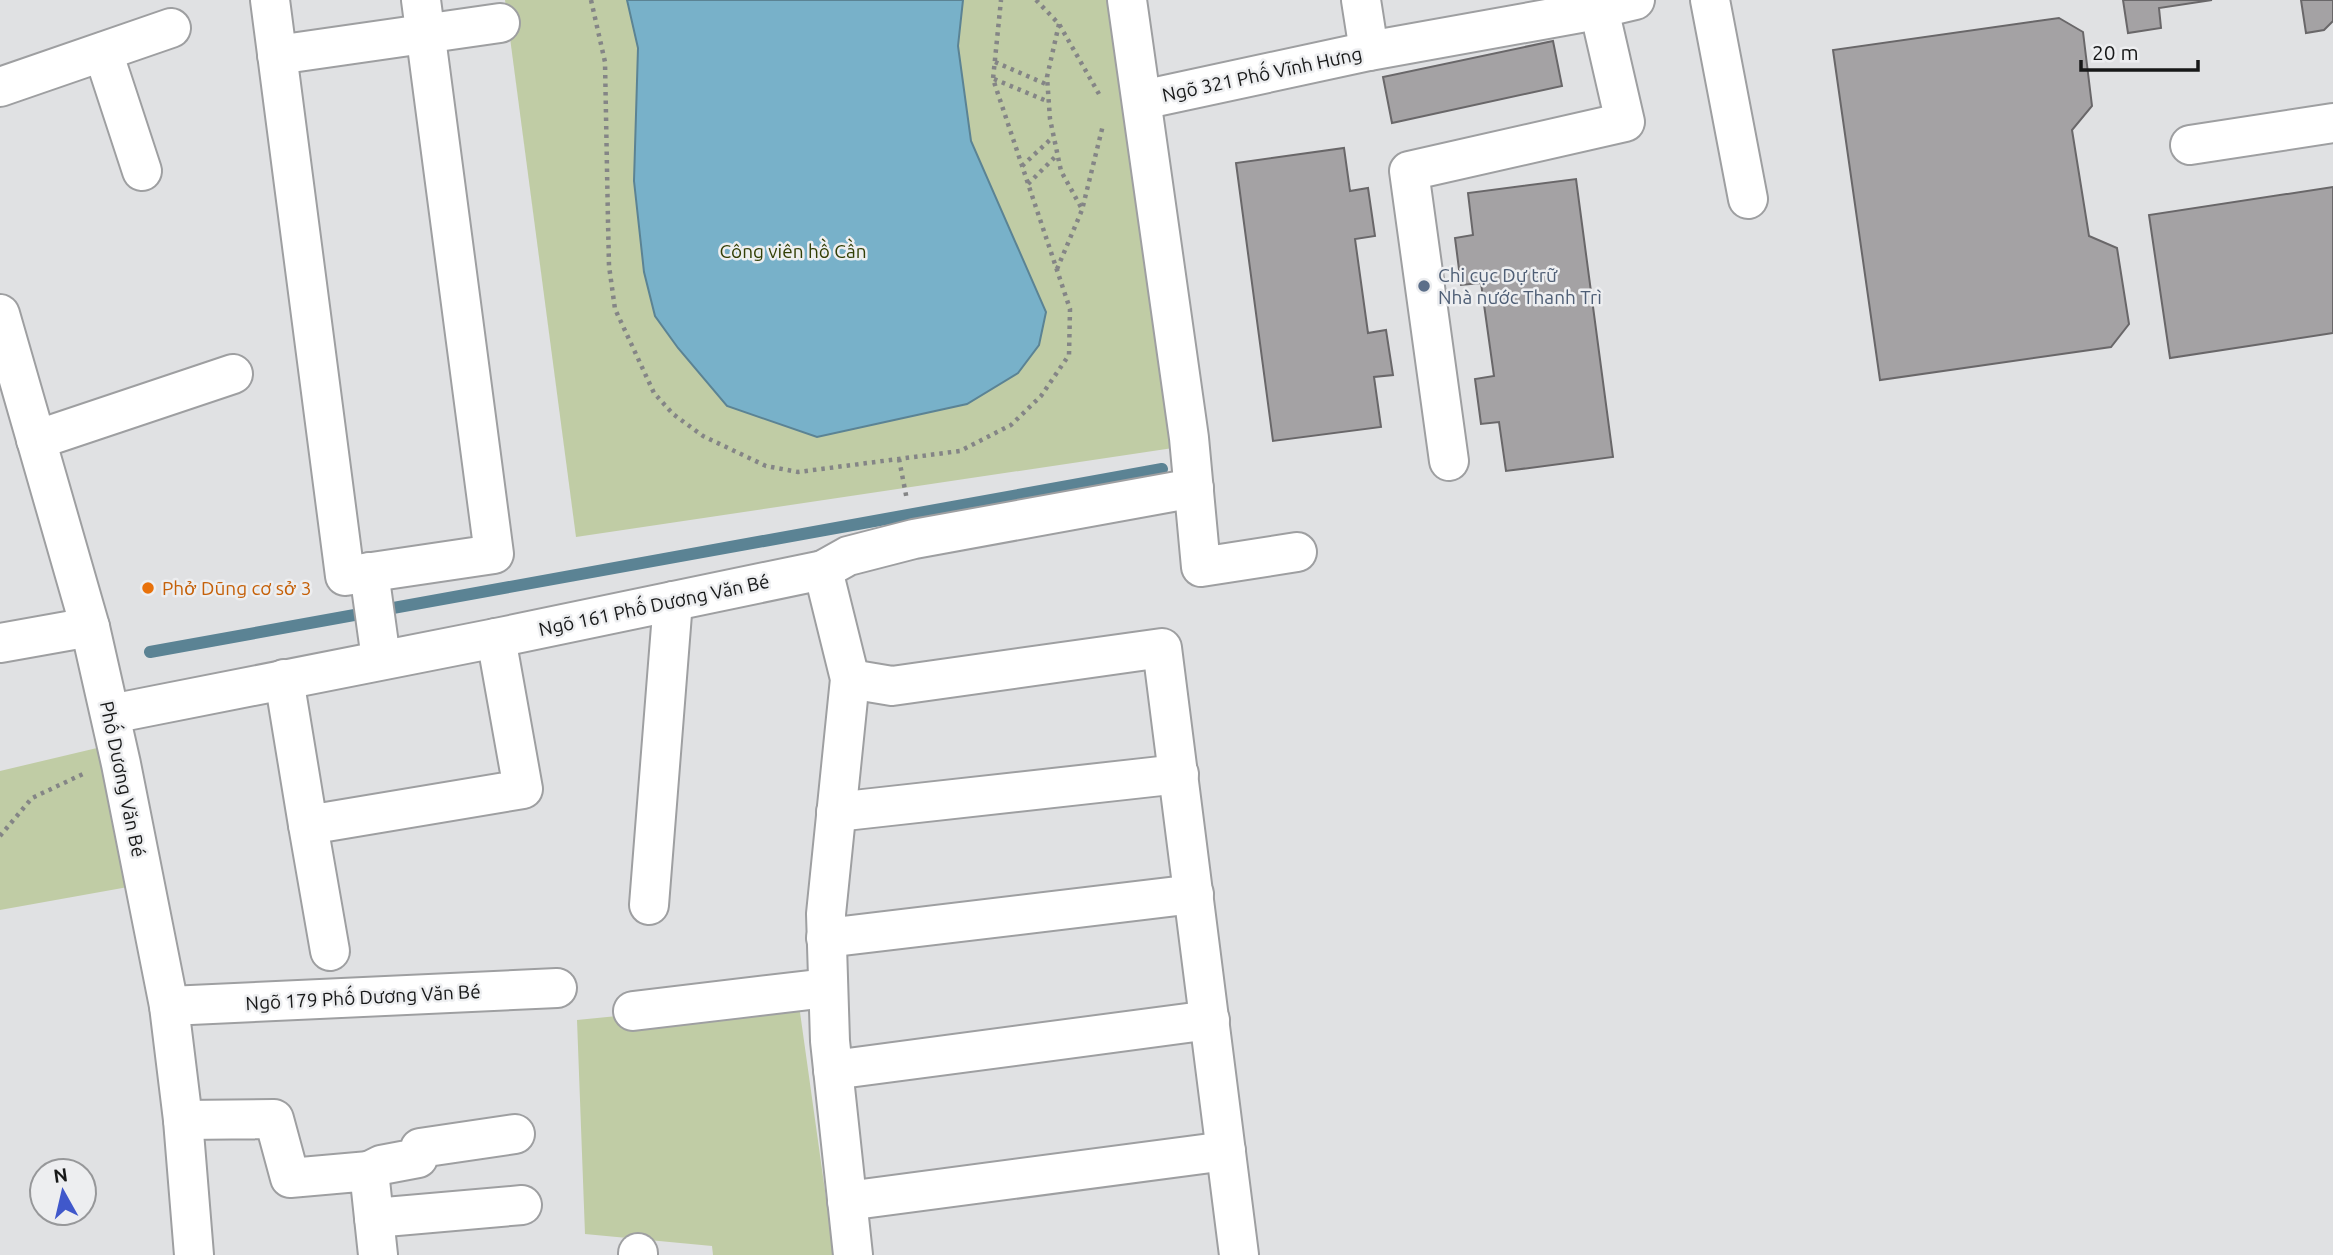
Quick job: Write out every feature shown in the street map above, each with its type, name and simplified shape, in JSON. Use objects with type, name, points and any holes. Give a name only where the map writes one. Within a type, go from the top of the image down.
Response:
[{"type":"street","points":[[270,0],[345,576],[372,587],[494,554],[424,17]]},
{"type":"street","points":[[1124,103],[1127,0]]},
{"type":"street","points":[[1361,0],[1369,51]]},
{"type":"street","points":[[1710,0],[1748,198]]},
{"type":"street","points":[[1450,461],[1409,171],[1625,122],[1617,4]]},
{"type":"street","name":"Ngõ 321 Phố Vĩnh Hưng","points":[[1297,552],[1201,567],[1189,438],[1124,103],[1369,51],[1492,14],[1617,4]]},
{"type":"street","points":[[277,55],[424,17],[500,23]]},
{"type":"street","points":[[0,88],[171,28]]},
{"type":"street","points":[[103,52],[142,171]]},
{"type":"street","points":[[2190,145],[2333,123]]},
{"type":"street","name":"Phố Dương Văn Bé","points":[[0,314],[90,627],[111,714],[169,1006],[183,1120],[194,1255]]},
{"type":"street","points":[[36,440],[233,374]]},
{"type":"street","name":"Ngõ 161 Phố Dương Văn Bé","points":[[111,714],[284,679],[380,649],[496,638],[823,570],[848,556],[914,539],[1194,488]]},
{"type":"street","points":[[823,570],[850,679],[826,914],[826,938],[833,1070],[853,1255]]},
{"type":"street","points":[[372,587],[380,649]]},
{"type":"street","points":[[649,905],[673,601]]},
{"type":"street","points":[[0,643],[90,627]]},
{"type":"street","points":[[308,825],[523,789],[496,638]]},
{"type":"street","points":[[850,679],[892,686],[1162,648],[1239,1255]]},
{"type":"street","points":[[284,679],[330,951]]},
{"type":"street","points":[[836,812],[1179,775]]},
{"type":"street","points":[[826,938],[1194,894]]},
{"type":"street","name":"Ngõ 179 Phố Dương Văn Bé","points":[[169,1006],[557,988]]},
{"type":"street","points":[[633,1011],[827,988]]},
{"type":"street","points":[[833,1070],[1210,1020]]},
{"type":"street","points":[[183,1120],[274,1119],[290,1178],[369,1171],[381,1165],[418,1158],[420,1148],[515,1134]]},
{"type":"street","points":[[847,1201],[1226,1151]]},
{"type":"street","points":[[369,1171],[378,1255]]},
{"type":"street","points":[[374,1218],[522,1205]]},
{"type":"path","points":[[591,0],[605,62],[608,233],[615,309],[654,393],[673,414],[704,436],[766,466],[798,472],[960,451],[1011,425],[1041,396],[1069,355],[1070,310],[993,79],[1000,0]]},
{"type":"path","points":[[1036,0],[1124,103],[1057,270]]},
{"type":"path","points":[[1059,24],[1052,49],[1049,102],[1061,171],[1082,210]]},
{"type":"path","points":[[995,62],[1048,85]]},
{"type":"path","points":[[993,79],[1049,102]]},
{"type":"path","points":[[1022,166],[1054,137]]},
{"type":"path","points":[[1028,184],[1058,154]]},
{"type":"path","points":[[899,459],[907,499]]},
{"type":"path","points":[[0,835],[32,798],[80,774]]},
{"type":"green space","name":"Công viên hồ Cần","points":[[505,0],[1107,0],[1173,448],[576,537]]},
{"type":"green space","points":[[97,748],[128,887],[0,910],[0,771]]},
{"type":"green space","points":[[798,998],[834,1255],[713,1255],[712,1246],[585,1234],[577,1020]]},
{"type":"water","points":[[627,0],[963,0],[958,46],[971,141],[1046,312],[1039,345],[1018,373],[967,404],[817,437],[727,406],[655,316],[644,272],[634,181],[638,48]]},
{"type":"building","points":[[2123,0],[2212,0],[2159,8],[2161,28],[2128,33]]},
{"type":"building","points":[[2301,0],[2333,0],[2333,21],[2324,30],[2306,33]]},
{"type":"building","points":[[2059,18],[2083,32],[2092,106],[2072,130],[2089,236],[2117,248],[2129,324],[2111,347],[1880,380],[1833,50]]},
{"type":"building","points":[[1553,41],[1562,86],[1392,123],[1383,77]]},
{"type":"building","points":[[1344,148],[1350,191],[1368,188],[1375,236],[1355,239],[1368,333],[1386,330],[1393,375],[1374,377],[1381,427],[1273,441],[1236,163]]},
{"type":"building","points":[[1576,179],[1613,457],[1506,471],[1499,422],[1481,424],[1475,379],[1494,376],[1481,283],[1461,285],[1455,238],[1473,235],[1468,193]]},
{"type":"building","points":[[2333,187],[2333,333],[2170,358],[2149,215]]},
{"type":"waterway","points":[[150,652],[1162,469]]},
{"type":"place","name":"Chi cục Dự trữ Nhà nước Thanh Trì","points":[[1424,286]]},
{"type":"place","name":"Phở Dũng cơ sở 3","points":[[148,588]]}]
